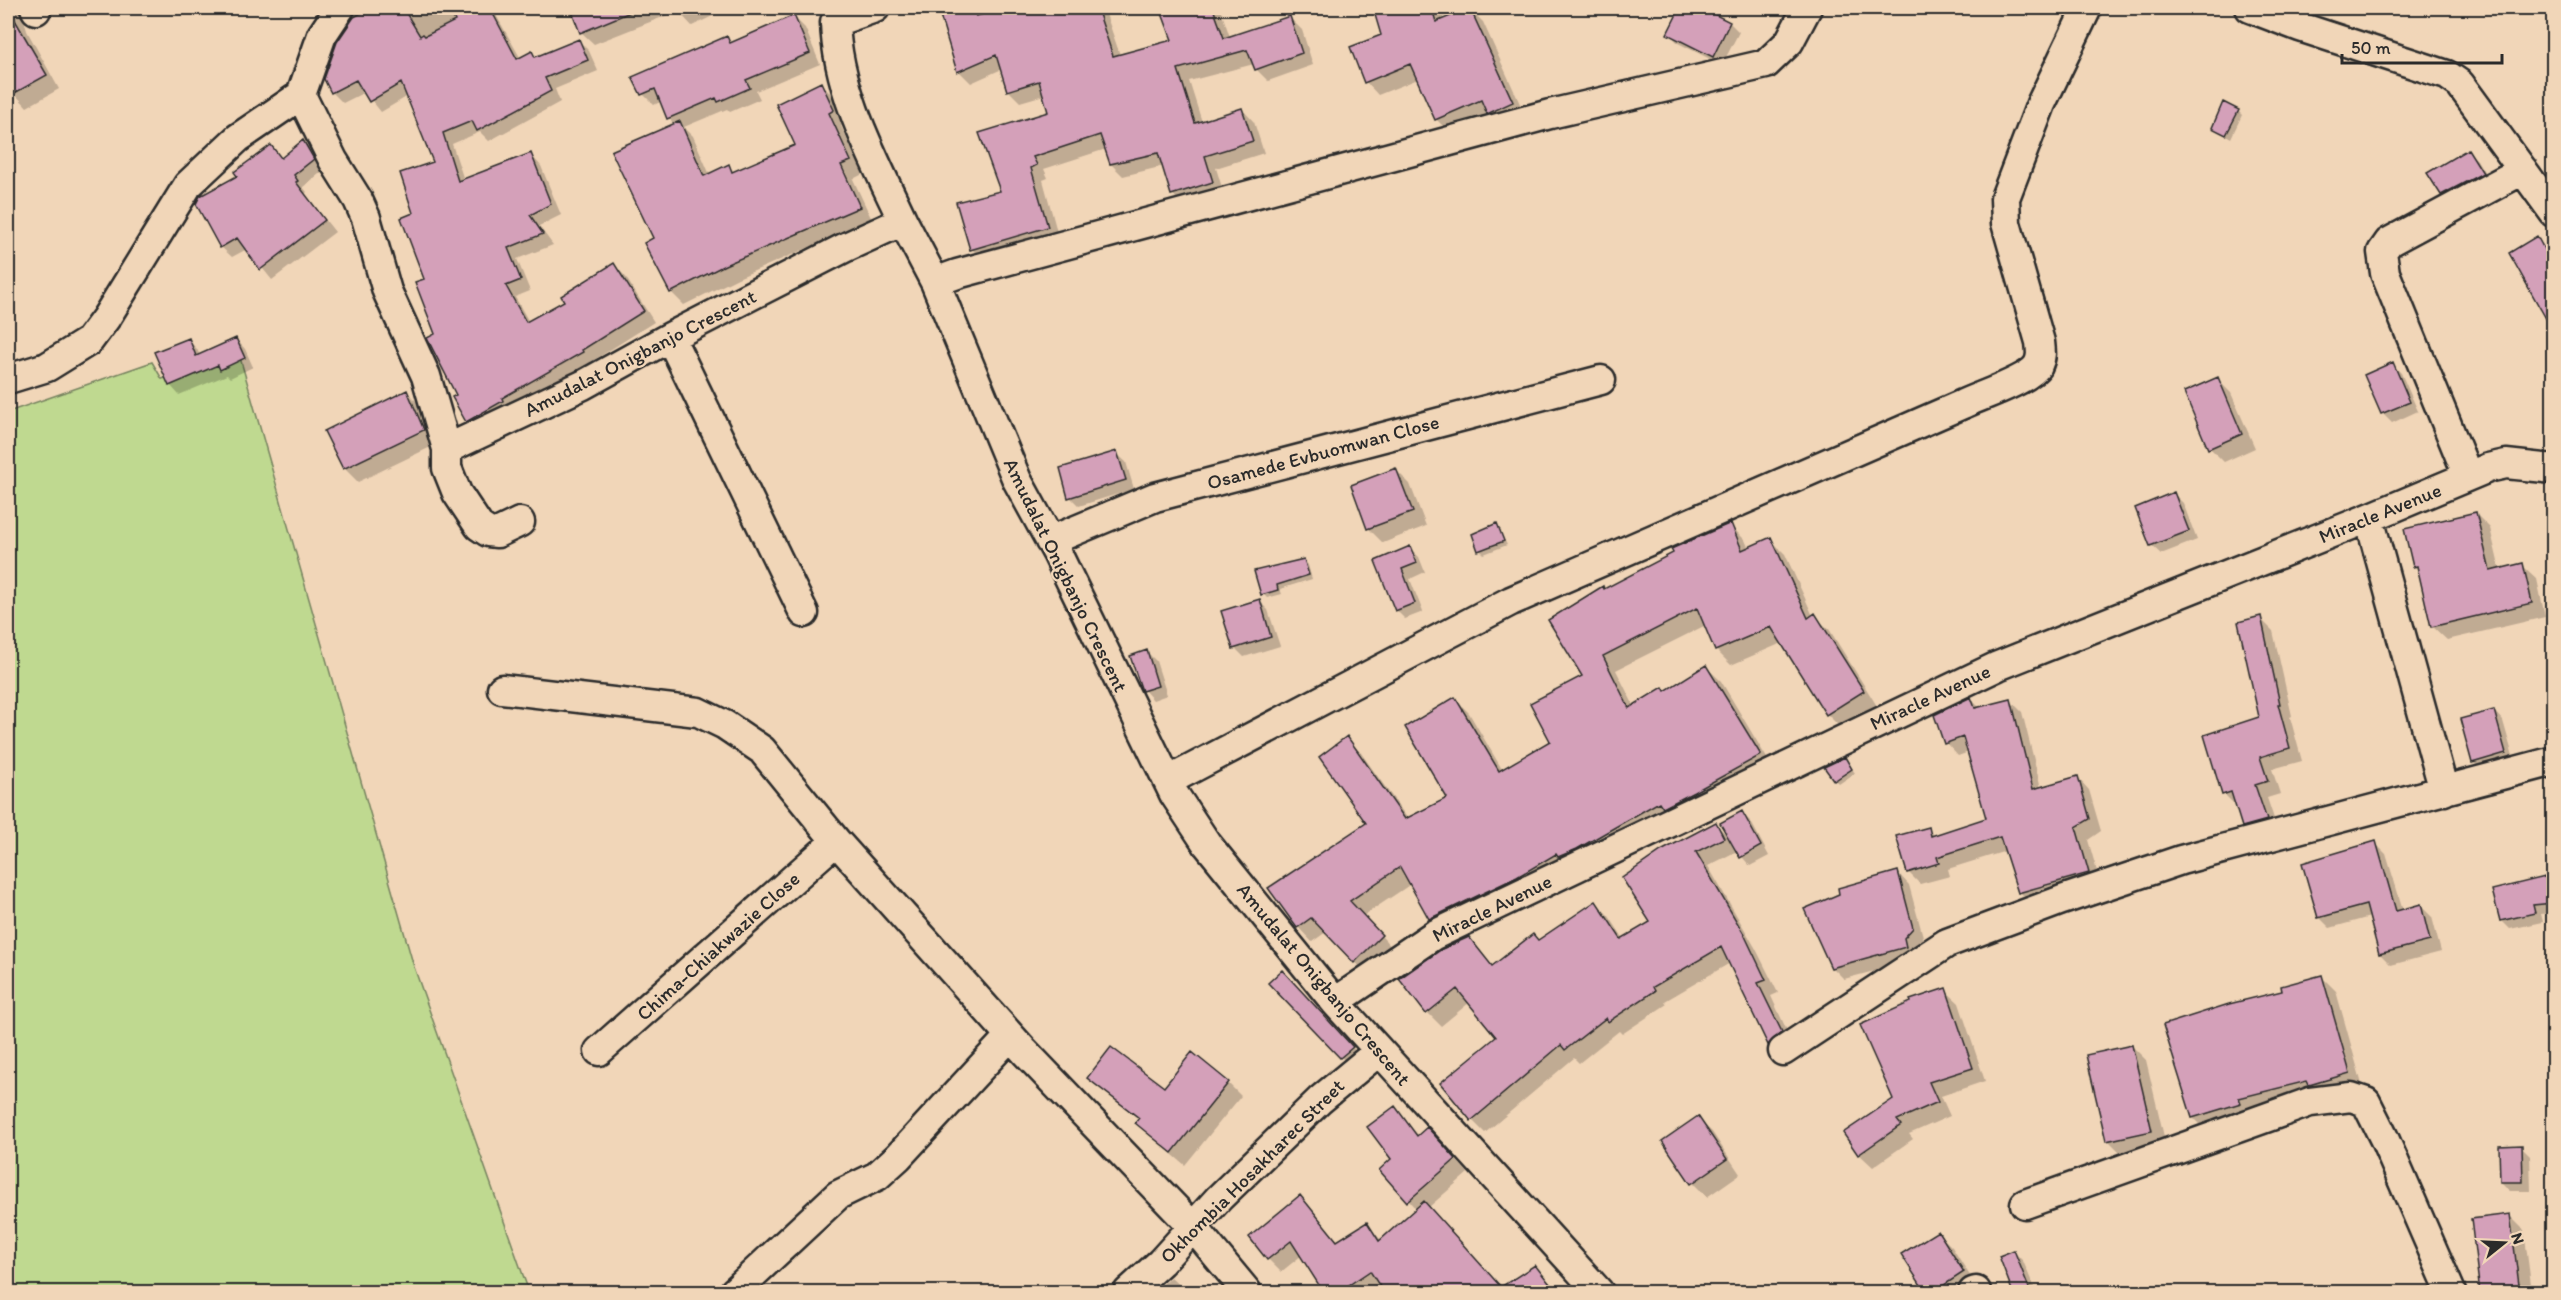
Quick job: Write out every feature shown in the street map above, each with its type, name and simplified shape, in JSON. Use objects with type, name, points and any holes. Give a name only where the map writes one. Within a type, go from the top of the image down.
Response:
[{"type":"street","points":[[8,379],[47,367],[89,341],[106,318],[188,185],[238,138],[301,95],[322,34],[340,8]]},
{"type":"street","points":[[875,8],[829,15],[846,84],[859,122],[903,221]]},
{"type":"street","points":[[935,282],[1550,114],[1766,64],[1789,42],[1807,8]]},
{"type":"street","points":[[1168,781],[1511,602],[2028,375],[2037,367],[2042,357],[2040,342],[2006,223],[2005,198],[2041,104],[2087,8]]},
{"type":"street","points":[[2250,8],[2300,27],[2447,75],[2460,84],[2553,213]]},
{"type":"street","points":[[301,95],[333,160],[366,218],[387,291],[426,376],[447,449],[447,468],[457,493],[478,526],[488,532],[497,532],[520,522]]},
{"type":"street","points":[[2468,476],[2385,273],[2382,252],[2389,242],[2523,170]]},
{"type":"street","name":"Amudalat Onigbanjo Crescent","points":[[447,449],[583,385],[670,337],[844,248],[903,221],[935,282],[1017,480],[1050,541],[1168,781],[1207,844],[1378,1052],[1599,1293]]},
{"type":"street","points":[[670,337],[804,613]]},
{"type":"street","name":"Osamede Evbuomwan Close","points":[[1050,541],[1155,497],[1601,380]]},
{"type":"street","name":"Miracle Avenue","points":[[1335,1002],[1434,935],[1998,666],[2498,465],[2553,469]]},
{"type":"street","points":[[2369,518],[2444,791]]},
{"type":"street","points":[[502,688],[698,712],[725,725],[762,750],[836,842],[1010,1036],[1194,1228],[1247,1293]]},
{"type":"street","points":[[1783,1051],[1947,943],[2181,860],[2553,761]]},
{"type":"street","name":"Chima-Chiakwazie Close","points":[[599,1051],[836,842]]},
{"type":"street","points":[[734,1293],[838,1196],[877,1176],[898,1157],[1010,1036]]},
{"type":"street","name":"Okhombia Hosakharec Street","points":[[1128,1293],[1194,1228],[1219,1198],[1320,1100],[1378,1052]]},
{"type":"street","points":[[2025,1204],[2310,1102],[2351,1097],[2366,1102],[2385,1138],[2451,1293]]},
{"type":"green space","points":[[239,354],[414,967],[529,1292],[8,1292],[8,412],[152,362],[162,379]]},
{"type":"building","points":[[8,8],[47,75],[13,94],[8,85]]},
{"type":"building","points":[[370,8],[403,8],[420,36],[423,34],[425,36],[455,21],[449,8],[490,8],[517,59],[532,51],[535,57],[579,39],[588,60],[545,78],[551,91],[477,131],[472,121],[443,133],[458,181],[531,153],[551,204],[530,215],[543,234],[508,248],[521,280],[506,286],[526,322],[564,301],[561,296],[614,263],[644,311],[582,350],[583,352],[502,398],[503,401],[466,422],[452,397],[456,395],[427,338],[435,334],[415,282],[424,279],[401,218],[413,213],[400,173],[433,162],[401,83],[369,102],[356,80],[331,93],[324,79],[337,42],[354,17]]},
{"type":"building","points":[[584,8],[640,8],[580,33],[572,12]]},
{"type":"building","points":[[974,8],[976,16],[1005,8],[1097,8],[1113,56],[1172,40],[1160,8],[1213,8],[1224,38],[1290,16],[1302,53],[1255,70],[1247,50],[1178,69],[1195,123],[1242,108],[1253,141],[1205,156],[1213,182],[1171,195],[1158,153],[1110,164],[1100,135],[1033,157],[1037,165],[1031,168],[1048,227],[970,250],[956,202],[1000,191],[979,133],[1048,112],[1039,81],[1007,91],[996,55],[957,72],[940,15]]},
{"type":"building","points":[[1373,8],[1432,8],[1436,22],[1470,8],[1513,102],[1487,114],[1481,100],[1435,120],[1410,64],[1364,83],[1350,47],[1381,35]]},
{"type":"building","points":[[1680,8],[1702,8],[1730,22],[1713,57],[1667,34]]},
{"type":"building","points":[[794,15],[810,53],[746,80],[750,88],[718,102],[716,98],[667,119],[655,89],[641,95],[632,77],[727,36],[730,43]]},
{"type":"building","points":[[821,82],[834,110],[829,113],[851,161],[841,165],[860,207],[725,265],[670,293],[644,243],[653,238],[611,151],[680,121],[704,176],[729,164],[732,172],[795,145],[776,104]]},
{"type":"building","points":[[2223,102],[2239,110],[2226,135],[2212,128]]},
{"type":"building","points":[[303,140],[314,159],[294,175],[298,181],[296,182],[325,220],[260,270],[237,238],[220,248],[196,204],[200,196],[237,176],[234,172],[271,145],[281,158]]},
{"type":"building","points":[[2468,149],[2483,173],[2441,195],[2427,173]]},
{"type":"building","points":[[2537,236],[2553,266],[2553,331],[2509,253]]},
{"type":"building","points":[[189,338],[196,356],[236,338],[245,358],[220,370],[218,365],[169,386],[154,352]]},
{"type":"building","points":[[2393,362],[2410,402],[2381,414],[2364,375]]},
{"type":"building","points":[[2218,377],[2242,434],[2208,449],[2184,392]]},
{"type":"building","points":[[407,390],[424,430],[343,469],[324,431]]},
{"type":"building","points":[[1117,451],[1126,480],[1068,498],[1060,468]]},
{"type":"building","points":[[1396,468],[1413,512],[1367,529],[1351,485]]},
{"type":"building","points":[[2174,492],[2189,531],[2150,546],[2135,508]]},
{"type":"building","points":[[2476,512],[2490,571],[2523,563],[2532,603],[2431,627],[2417,566],[2413,567],[2404,529]]},
{"type":"building","points":[[1497,523],[1504,541],[1478,551],[1472,534]]},
{"type":"building","points":[[1731,523],[1742,550],[1771,537],[1808,618],[1815,613],[1864,691],[1826,715],[1771,627],[1715,651],[1697,608],[1603,656],[1629,708],[1663,687],[1665,691],[1706,665],[1761,755],[1663,808],[1659,802],[1577,849],[1558,857],[1556,854],[1517,877],[1429,919],[1400,867],[1350,901],[1382,935],[1354,963],[1311,918],[1297,928],[1268,888],[1366,823],[1319,757],[1347,736],[1405,819],[1447,798],[1405,727],[1455,697],[1499,771],[1550,741],[1530,703],[1582,676],[1548,620],[1603,586],[1604,589],[1673,553],[1671,549]]},
{"type":"building","points":[[1410,546],[1417,563],[1402,569],[1415,603],[1395,611],[1375,561]]},
{"type":"building","points":[[1304,559],[1309,575],[1277,585],[1278,590],[1261,595],[1254,571]]},
{"type":"building","points":[[1260,599],[1271,637],[1233,649],[1221,611]]},
{"type":"building","points":[[2261,616],[2280,704],[2278,704],[2290,748],[2260,757],[2268,781],[2255,785],[2267,820],[2242,827],[2231,792],[2222,795],[2204,735],[2259,717],[2238,622]]},
{"type":"building","points":[[1147,650],[1158,686],[1142,691],[1130,656]]},
{"type":"building","points":[[1971,697],[1975,708],[2011,699],[2033,789],[2078,776],[2090,819],[2076,827],[2089,873],[2018,893],[2000,837],[1937,857],[1939,863],[1907,873],[1896,836],[1929,827],[1931,836],[1986,818],[1963,737],[1944,744],[1934,715]]},
{"type":"building","points":[[2494,710],[2506,753],[2472,763],[2460,719]]},
{"type":"building","points":[[1845,757],[1852,769],[1834,781],[1824,767]]},
{"type":"building","points":[[1742,811],[1761,846],[1740,858],[1720,823]]},
{"type":"building","points":[[1716,822],[1724,838],[1696,852],[1744,934],[1766,980],[1758,983],[1782,1032],[1768,1045],[1721,947],[1653,987],[1655,991],[1608,1022],[1606,1018],[1565,1050],[1561,1045],[1471,1121],[1440,1083],[1496,1037],[1457,989],[1426,1014],[1399,979],[1442,949],[1469,937],[1492,966],[1533,934],[1538,940],[1596,901],[1621,939],[1650,922],[1622,878],[1661,851]]},
{"type":"building","points":[[2376,841],[2396,911],[2421,904],[2430,941],[2379,954],[2366,905],[2318,918],[2302,863]]},
{"type":"building","points":[[1898,871],[1913,928],[1904,938],[1906,947],[1831,968],[1804,909],[1839,894],[1838,888]]},
{"type":"building","points":[[2553,875],[2553,903],[2533,905],[2535,913],[2500,921],[2492,890]]},
{"type":"building","points":[[1282,970],[1353,1047],[1340,1058],[1268,983]]},
{"type":"building","points":[[2322,975],[2350,1073],[2309,1085],[2307,1081],[2239,1098],[2241,1103],[2192,1118],[2163,1025],[2229,1004],[2282,991],[2281,986]]},
{"type":"building","points":[[1946,988],[1973,1068],[1929,1082],[1938,1102],[1897,1120],[1901,1125],[1858,1155],[1843,1133],[1893,1099],[1860,1025],[1911,1002],[1910,1000]]},
{"type":"building","points":[[2132,1045],[2152,1131],[2106,1141],[2086,1055]]},
{"type":"building","points":[[1111,1047],[1164,1087],[1192,1052],[1229,1082],[1172,1153],[1135,1123],[1139,1118],[1087,1078]]},
{"type":"building","points":[[1395,1106],[1417,1136],[1427,1127],[1456,1159],[1407,1202],[1379,1170],[1391,1159],[1367,1127]]},
{"type":"building","points":[[1698,1116],[1727,1159],[1691,1184],[1662,1141]]},
{"type":"building","points":[[2522,1145],[2523,1182],[2500,1182],[2499,1146]]},
{"type":"building","points":[[1300,1195],[1337,1241],[1367,1222],[1379,1241],[1424,1201],[1501,1287],[1535,1265],[1557,1293],[1384,1293],[1370,1271],[1337,1293],[1324,1293],[1291,1241],[1267,1260],[1249,1237]]},
{"type":"building","points":[[2510,1214],[2520,1293],[2480,1293],[2471,1219]]},
{"type":"building","points":[[1938,1231],[1964,1272],[1932,1293],[1926,1293],[1901,1254]]},
{"type":"building","points":[[2014,1250],[2031,1293],[2013,1293],[1999,1256]]}]
